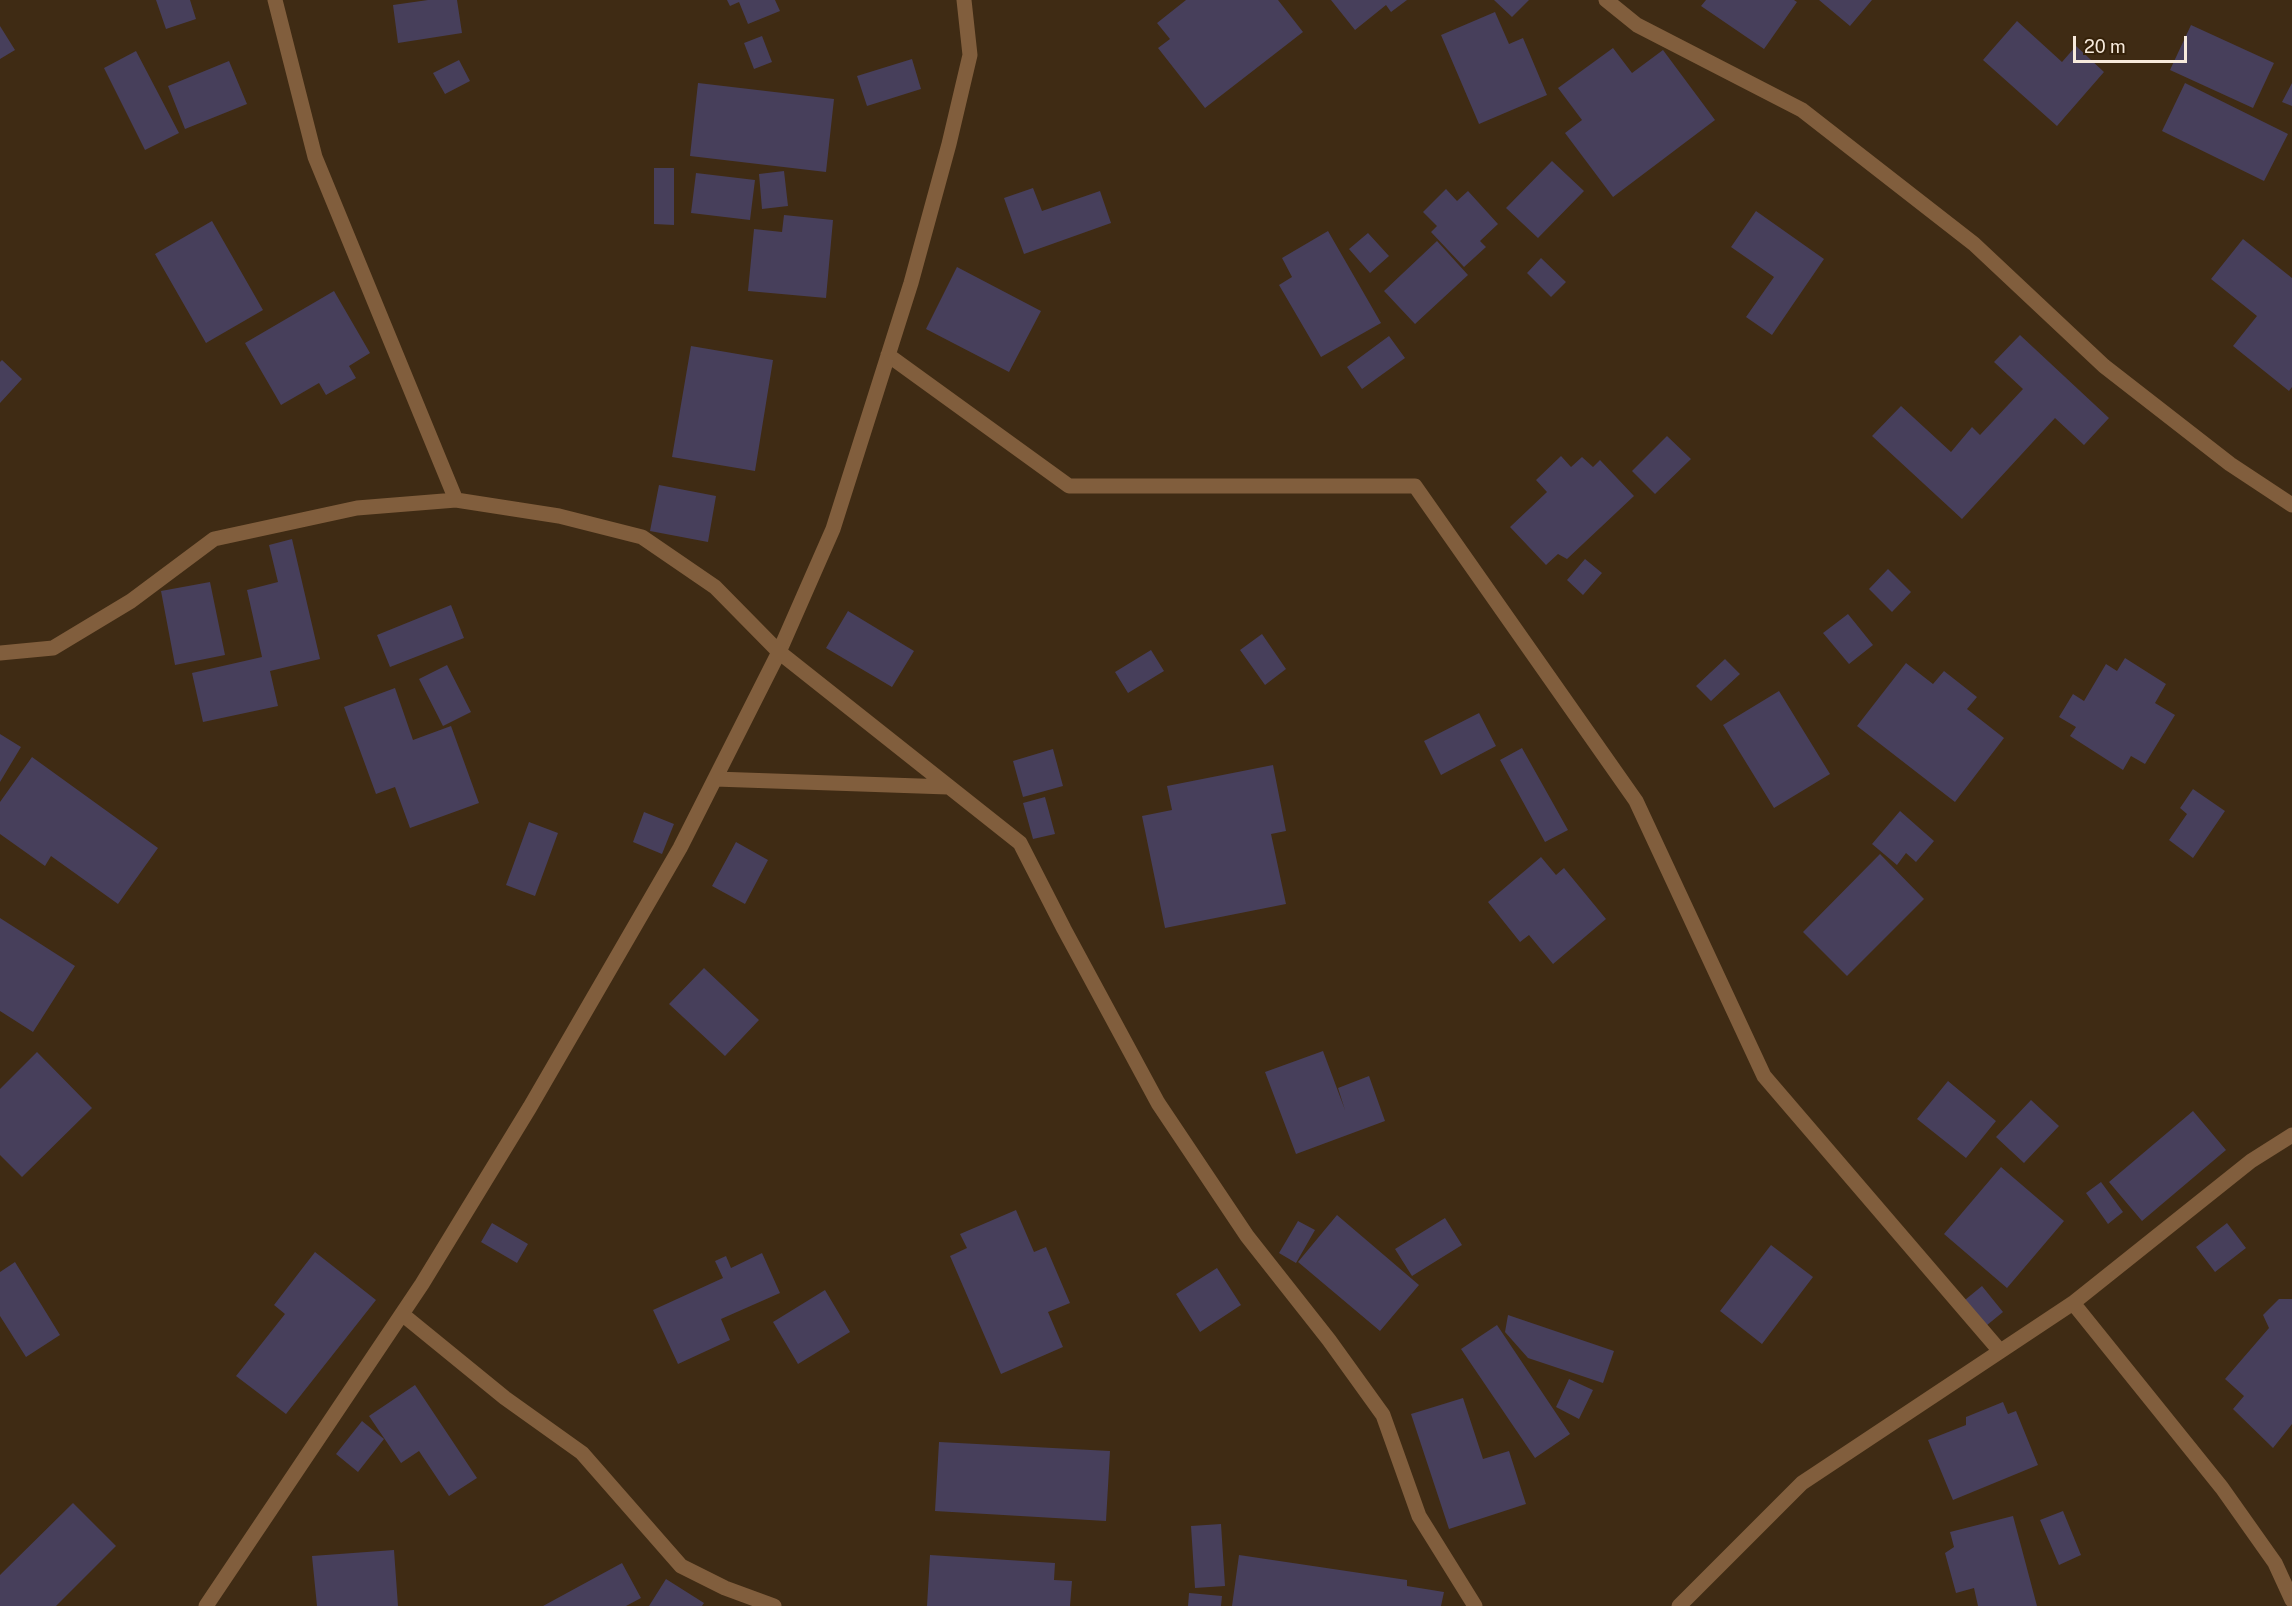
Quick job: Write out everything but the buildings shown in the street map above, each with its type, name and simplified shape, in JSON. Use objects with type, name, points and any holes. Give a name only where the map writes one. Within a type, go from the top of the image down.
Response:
[{"type":"street","points":[[275,0],[315,157],[456,500]]},
{"type":"street","points":[[206,1606],[402,1314],[536,1096],[680,848],[779,652],[833,529],[911,284],[970,55],[964,0]]},
{"type":"street","points":[[1606,0],[1637,25],[1802,110],[1974,244],[2104,366],[2230,464],[2292,505]]},
{"type":"street","points":[[888,355],[1069,486],[1415,486],[1636,801],[1764,1076],[2000,1351]]},
{"type":"street","points":[[0,653],[53,648],[131,601],[214,539],[357,508],[456,500],[559,516],[642,537],[714,587],[779,652],[1020,843],[1158,1103],[1247,1236],[1329,1340],[1383,1415],[1419,1516],[1475,1606]]},
{"type":"street","points":[[715,779],[948,787]]},
{"type":"street","points":[[1679,1606],[1802,1483],[2073,1303],[2251,1161],[2292,1135]]},
{"type":"street","points":[[2073,1303],[2222,1488],[2275,1563],[2292,1600]]},
{"type":"street","points":[[402,1314],[506,1398],[582,1453],[681,1566],[725,1588],[774,1606]]}]
